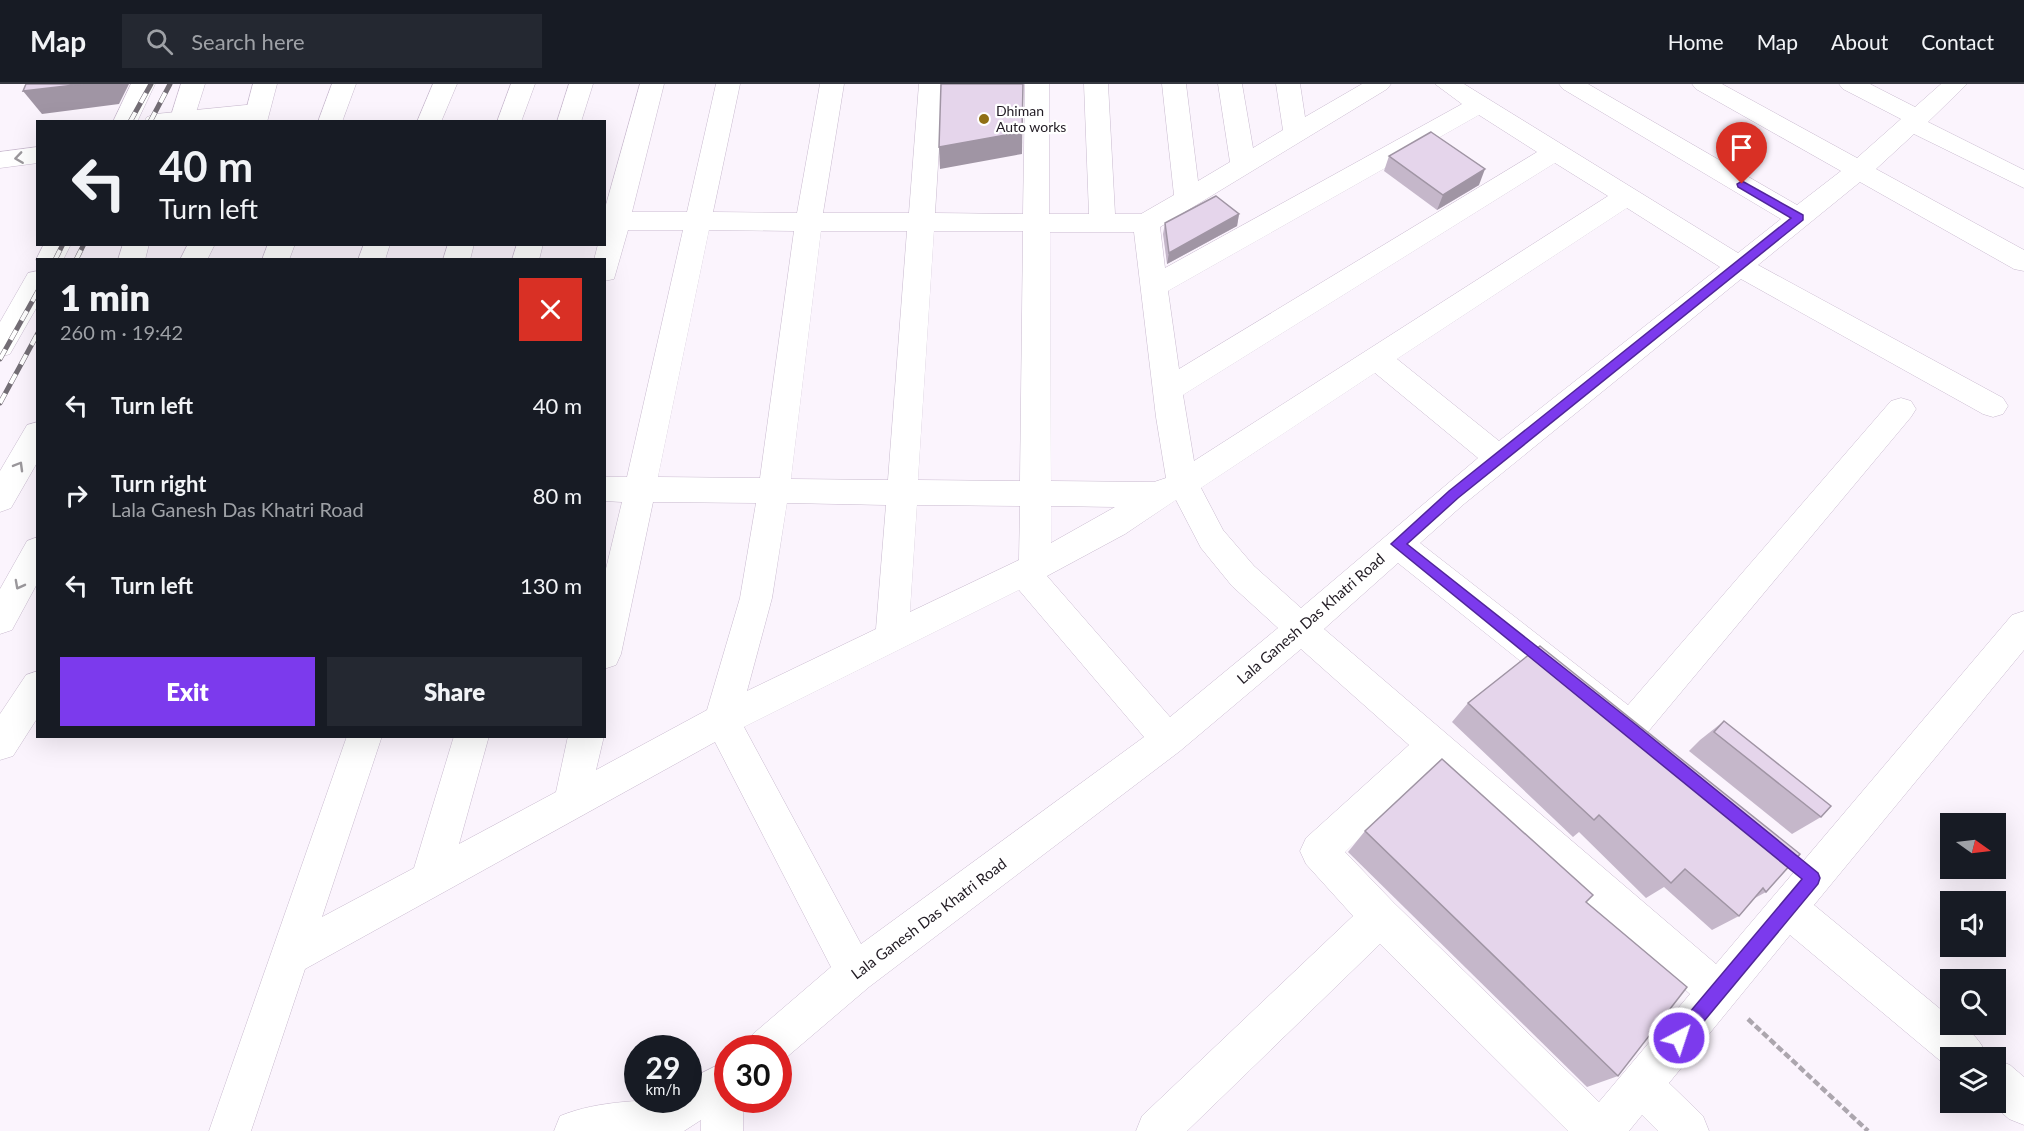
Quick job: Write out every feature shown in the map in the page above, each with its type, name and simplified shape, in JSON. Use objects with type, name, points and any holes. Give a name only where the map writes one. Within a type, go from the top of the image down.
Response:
[{"type":"street","points":[[126,120],[143,84]]},
{"type":"street","points":[[193,84],[181,120],[256,117],[265,84]]},
{"type":"street","points":[[331,120],[344,84]]},
{"type":"street","points":[[430,120],[445,84]]},
{"type":"street","points":[[509,120],[523,84]]},
{"type":"street","points":[[570,120],[581,84]]},
{"type":"street","points":[[606,258],[611,221],[652,84]]},
{"type":"street","points":[[606,645],[728,84]]},
{"type":"street","points":[[832,84],[809,220],[774,489],[756,598],[722,720],[855,973]]},
{"type":"street","points":[[892,637],[931,84]]},
{"type":"street","points":[[1037,84],[1035,493],[1029,570],[1168,740]]},
{"type":"street","points":[[1096,84],[1101,223]]},
{"type":"street","points":[[1174,84],[1186,199]]},
{"type":"street","points":[[1230,84],[1244,165]]},
{"type":"street","points":[[1288,84],[1296,134]]},
{"type":"street","points":[[1447,84],[1738,266],[1993,406]]},
{"type":"street","points":[[1571,84],[1799,218]]},
{"type":"street","points":[[1704,84],[2024,262]]},
{"type":"street","points":[[1851,84],[2024,180]]},
{"type":"street","name":"Lala Ganesh Das Khatri Road","points":[[782,1035],[855,973],[1168,740],[1499,458],[1860,169],[1955,84]]},
{"type":"street","points":[[611,221],[1146,223],[1296,134],[1368,87]]},
{"type":"street","points":[[1154,287],[1480,105]]},
{"type":"street","points":[[0,137],[36,133]]},
{"type":"street","points":[[1168,390],[1555,152]]},
{"type":"street","points":[[0,160],[36,155]]},
{"type":"street","points":[[290,956],[722,720],[1029,570],[1114,525],[1626,196]]},
{"type":"street","points":[[1146,223],[1168,390],[1169,489],[1243,576],[1718,992]]},
{"type":"street","points":[[0,347],[36,284]]},
{"type":"street","points":[[1376,358],[1499,458]]},
{"type":"street","points":[[1630,728],[1901,409]]},
{"type":"street","points":[[0,499],[36,436]]},
{"type":"street","points":[[606,489],[1035,493],[1169,489]]},
{"type":"street","points":[[1398,544],[1657,751]]},
{"type":"street","points":[[0,620],[36,554]]},
{"type":"street","points":[[1434,745],[1319,851],[1380,916],[1600,1131],[1788,908],[1799,867],[2022,632]]},
{"type":"street","points":[[0,744],[36,689]]},
{"type":"street","points":[[231,1131],[364,738]]},
{"type":"street","points":[[429,881],[471,738]]},
{"type":"street","points":[[571,804],[586,738]]},
{"type":"street","points":[[1788,908],[1955,1047]]},
{"type":"street","points":[[1157,1131],[1380,916]]},
{"type":"street","points":[[1641,1085],[1688,1131]]},
{"type":"street","points":[[575,1131],[666,1118],[714,1089]]},
{"type":"street","points":[[2006,1089],[2024,1104]]},
{"type":"street","points":[[722,1131],[723,1113]]},
{"type":"path","points":[[1718,992],[1868,1131]]},
{"type":"building","points":[[26,84],[83,84],[23,91]]},
{"type":"building","name":"Dhiman Auto works","points":[[941,84],[1023,84],[1022,132],[939,147]]},
{"type":"building","points":[[1431,132],[1485,169],[1443,195],[1389,156]]},
{"type":"building","points":[[1216,196],[1239,214],[1169,253],[1165,223]]},
{"type":"building","points":[[1540,646],[1800,854],[1766,892],[1763,888],[1739,916],[1685,869],[1671,883],[1599,815],[1594,820],[1468,703]]},
{"type":"building","points":[[1724,721],[1831,806],[1821,817],[1714,732]]},
{"type":"building","points":[[1442,759],[1593,895],[1586,902],[1687,987],[1618,1076],[1365,831]]},
{"type":"railway","points":[[131,120],[151,84]]},
{"type":"railway","points":[[151,120],[170,84]]},
{"type":"railway","points":[[56,258],[62,246]]},
{"type":"railway","points":[[77,258],[83,246]]},
{"type":"railway","points":[[0,359],[36,295]]},
{"type":"railway","points":[[0,403],[36,337]]},
{"type":"place","name":"Dhiman Auto works","points":[[984,119]]},
{"type":"route","points":[[1679,1038],[1813,878],[1630,728],[1398,544],[1454,495],[1799,218],[1742,184]]}]
